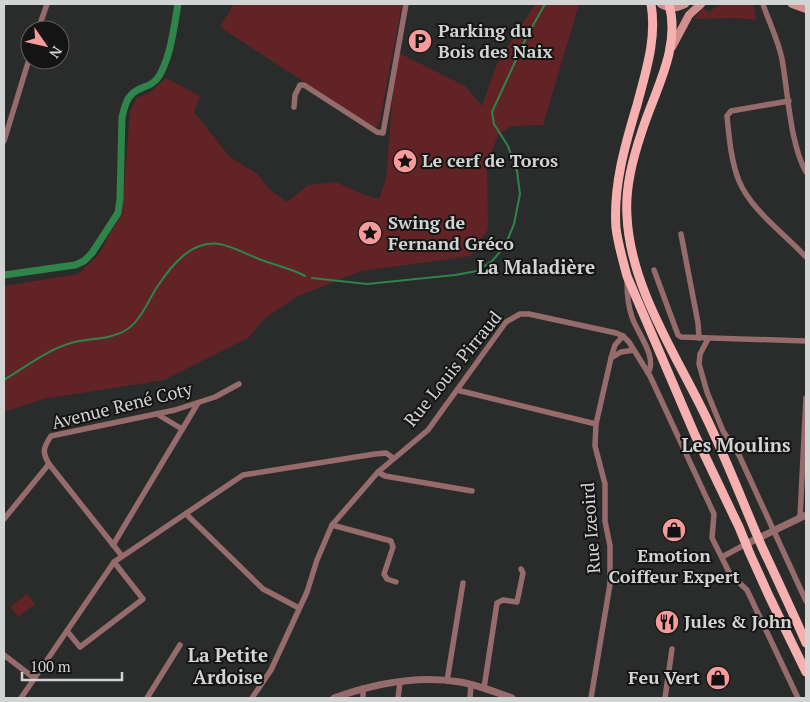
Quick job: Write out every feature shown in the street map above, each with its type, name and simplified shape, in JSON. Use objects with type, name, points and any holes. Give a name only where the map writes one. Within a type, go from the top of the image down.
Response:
[{"type":"main road","points":[[651,4],[653,24],[651,52],[617,186],[616,230],[628,276],[695,435],[768,596],[806,672]]},
{"type":"main road","points":[[661,4],[676,8],[685,4]]},
{"type":"main road","points":[[670,52],[689,15],[701,4]]},
{"type":"main road","points":[[792,4],[806,9]]},
{"type":"main road","points":[[670,6],[673,26],[670,52],[642,130],[630,173],[627,194],[628,237],[649,301],[678,364],[705,414],[806,643]]},
{"type":"street","points":[[41,20],[47,4]]},
{"type":"street","points":[[294,107],[295,95],[300,85],[304,85],[377,132],[383,133],[406,4]]},
{"type":"street","points":[[763,4],[782,56],[799,160],[806,172]]},
{"type":"street","points":[[4,141],[26,70]]},
{"type":"street","points":[[789,101],[731,111],[727,116],[729,141],[739,180],[747,195],[806,257]]},
{"type":"street","points":[[681,234],[698,323],[699,338]]},
{"type":"street","points":[[654,270],[659,289],[678,335],[681,337],[806,341]]},
{"type":"street","points":[[628,276],[627,292],[632,317],[652,360],[649,374]]},
{"type":"street","name":"Rue Louis Pirraud","points":[[252,698],[271,670],[307,592],[317,560],[332,525],[378,472],[428,430],[506,322],[520,314],[528,314],[623,336]]},
{"type":"street","points":[[623,336],[629,342],[649,374],[714,514],[712,538],[730,574],[747,590],[798,698]]},
{"type":"street","name":"Rue Izeoird","points":[[591,698],[610,584],[610,550],[605,521],[604,484],[595,446],[596,424],[611,358],[623,336]]},
{"type":"street","points":[[708,339],[700,354],[701,377],[723,431],[739,455],[806,601]]},
{"type":"street","points":[[611,358],[621,352],[634,350]]},
{"type":"street","name":"Avenue René Coty","points":[[49,464],[43,454],[44,446],[51,436],[157,414],[198,403],[215,397],[239,384]]},
{"type":"street","points":[[457,390],[596,424]]},
{"type":"street","points":[[722,557],[803,517],[806,398]]},
{"type":"street","points":[[113,545],[198,403]]},
{"type":"street","points":[[157,414],[182,430]]},
{"type":"street","points":[[21,698],[114,562],[243,475],[375,454],[386,454],[393,458]]},
{"type":"street","points":[[4,520],[49,464],[122,556]]},
{"type":"street","points":[[378,472],[385,476],[472,491]]},
{"type":"street","points":[[186,514],[263,589],[299,608]]},
{"type":"street","points":[[332,525],[391,541],[393,547],[384,574],[387,579],[396,582]]},
{"type":"street","points":[[67,631],[80,647],[143,599],[114,562]]},
{"type":"street","points":[[484,688],[498,603],[503,600],[517,602],[523,573],[521,569]]},
{"type":"street","points":[[447,681],[463,583]]},
{"type":"street","points":[[147,698],[180,645]]},
{"type":"street","points":[[665,698],[672,650]]},
{"type":"street","points":[[4,655],[34,678]]},
{"type":"street","points":[[334,698],[363,688],[425,680],[471,684],[512,698]]},
{"type":"street","points":[[398,698],[400,682]]},
{"type":"street","points":[[470,698],[471,684]]},
{"type":"street","points":[[363,688],[363,698]]},
{"type":"shaded area","points":[[234,4],[402,4],[379,125],[375,128],[220,27]]},
{"type":"shaded area","points":[[535,4],[579,4],[543,125],[511,126],[498,135],[487,165],[488,229],[471,256],[361,271],[296,297],[264,319],[248,338],[164,380],[43,399],[4,412],[4,286],[78,274],[99,254],[122,215],[130,111],[137,98],[150,92],[166,78],[200,96],[194,112],[230,157],[257,174],[270,190],[287,202],[308,185],[336,182],[379,199],[386,179],[392,103],[399,53],[465,86],[482,106],[497,64]]},
{"type":"shaded area","points":[[720,4],[753,4],[756,20],[737,18],[694,19],[703,8],[709,12]]},
{"type":"shaded area","points":[[27,594],[35,604],[18,617],[10,607]]},
{"type":"waterway","points":[[4,275],[75,265],[84,261],[92,253],[118,213],[122,117],[124,109],[127,100],[134,92],[153,83],[159,76],[172,41],[178,4]]},
{"type":"waterway","points":[[312,278],[367,284],[455,275],[477,271],[492,261],[505,246],[514,224],[520,194],[517,171],[508,146],[494,124],[492,112],[527,36],[545,4]]},
{"type":"waterway","points":[[4,380],[36,359],[62,346],[78,341],[113,336],[126,330],[140,317],[157,287],[175,263],[199,246],[209,244],[224,245],[305,276]]},
{"type":"place","name":"Parking du Bois des Naix","points":[[420,41]]},
{"type":"place","name":"Le cerf de Toros","points":[[405,161]]},
{"type":"place","name":"Swing de Fernand Gréco","points":[[370,233]]},
{"type":"place","name":"Emotion Coiffeur Expert","points":[[674,530]]},
{"type":"place","name":"Jules & John","points":[[667,622]]},
{"type":"place","name":"Feu Vert","points":[[718,678]]},
{"type":"district","name":"La Maladière","points":[[536,267]]},
{"type":"district","name":"Les Moulins","points":[[736,445]]},
{"type":"district","name":"La Petite Ardoise","points":[[228,666]]}]
